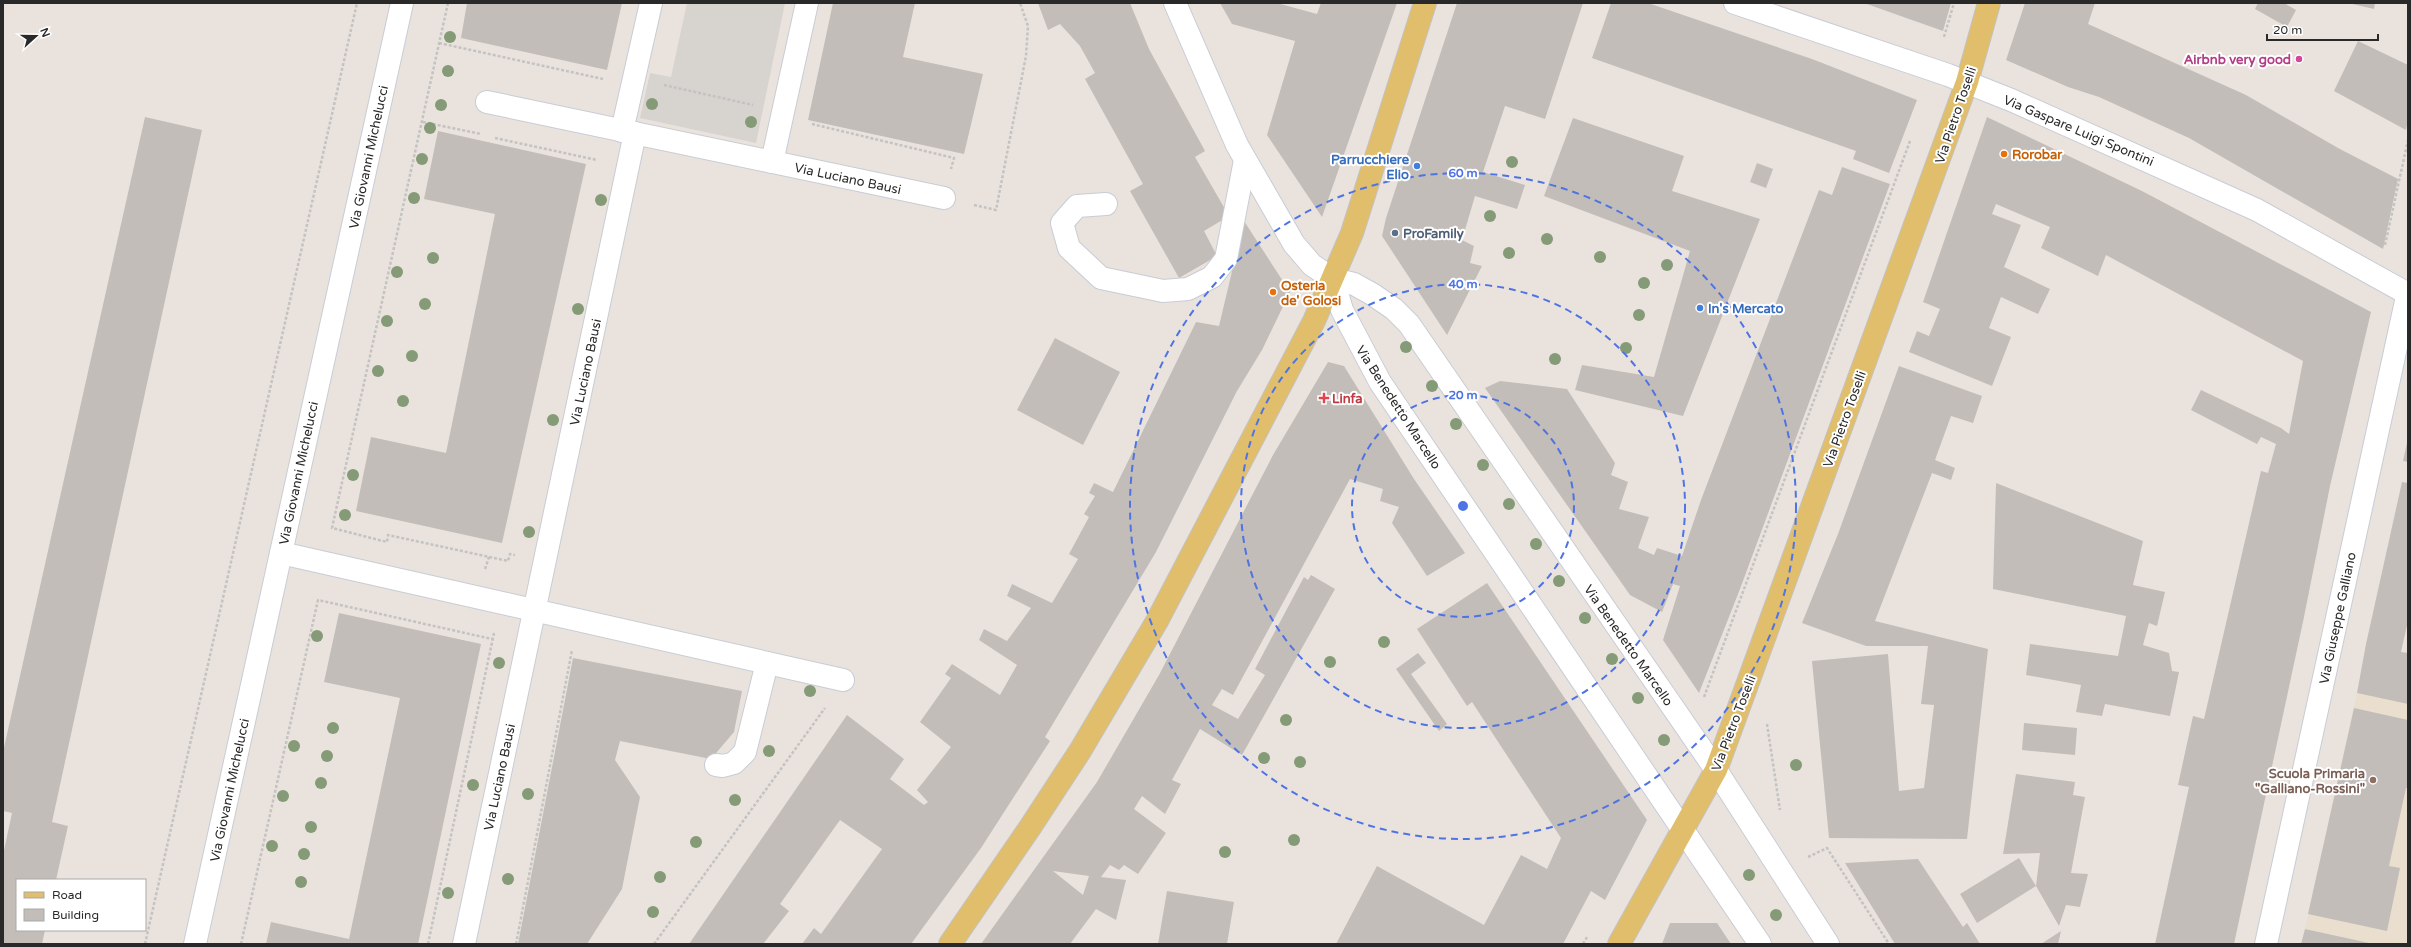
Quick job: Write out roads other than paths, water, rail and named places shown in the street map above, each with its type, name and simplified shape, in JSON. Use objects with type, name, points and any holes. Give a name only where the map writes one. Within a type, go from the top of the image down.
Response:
[{"type":"main road","points":[[950,944],[1029,829],[1080,751],[1157,622],[1311,328],[1352,233],[1425,3]]},
{"type":"main road","name":"Via Pietro Toselli","points":[[1619,944],[1716,770],[1967,82],[1989,3]]},
{"type":"street","name":"Via Giovanni Michelucci","points":[[195,944],[402,3]]},
{"type":"street","points":[[620,130],[650,3]]},
{"type":"street","points":[[772,162],[807,3]]},
{"type":"street","points":[[1174,3],[1245,160],[1294,244],[1312,265],[1333,279]]},
{"type":"street","name":"Via Gaspare Luigi Spontini","points":[[1735,3],[1967,82],[2257,210],[2408,293]]},
{"type":"street","name":"Via Luciano Bausi","points":[[487,102],[944,198]]},
{"type":"street","name":"Via Luciano Bausi","points":[[464,944],[535,610],[620,130]]},
{"type":"street","points":[[1106,204],[1077,206],[1067,217],[1062,223],[1069,248],[1101,278],[1163,291],[1188,289],[1212,277],[1226,259],[1245,160]]},
{"type":"street","name":"Via Benedetto Marcello","points":[[1760,944],[1380,382],[1342,310],[1333,279],[1354,284],[1372,294],[1394,309],[1409,324],[1716,770],[1828,944]]},
{"type":"street","name":"Via Giuseppe Galliano","points":[[2266,944],[2408,293]]},
{"type":"street","points":[[281,553],[500,601],[843,680]]},
{"type":"street","points":[[716,765],[723,766],[734,763],[745,752],[767,663]]},
{"type":"place","name":"Airbnb very good","points":[[2299,59]]},
{"type":"place","name":"Rorobar","points":[[2004,154]]},
{"type":"place","name":"Parrucchiere Elio","points":[[1417,166]]},
{"type":"place","name":"ProFamily","points":[[1395,233]]},
{"type":"place","name":"Osteria de' Golosi","points":[[1273,292]]},
{"type":"place","name":"In's Mercato","points":[[1700,308]]},
{"type":"place","name":"Linfa","points":[[1324,398]]},
{"type":"place","name":"Scuola Primaria \"Galliano-Rossini\"","points":[[2373,780]]}]
